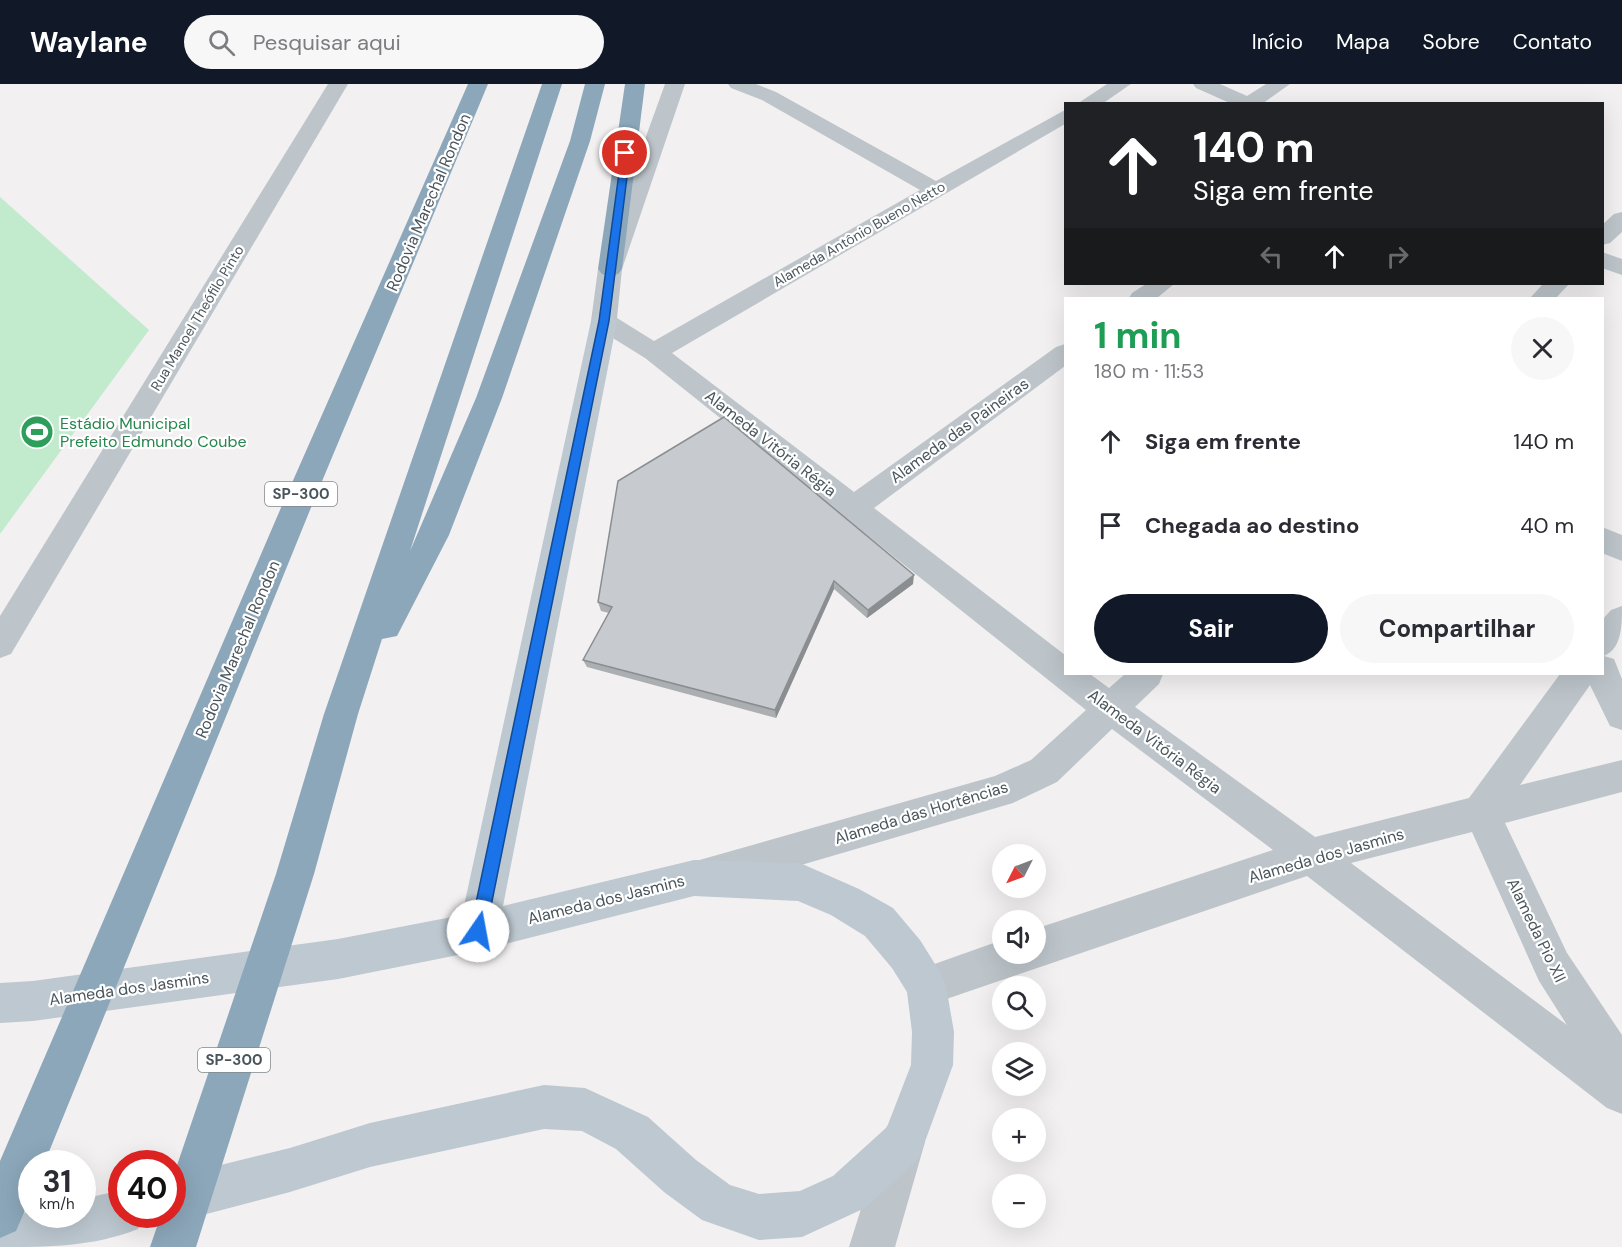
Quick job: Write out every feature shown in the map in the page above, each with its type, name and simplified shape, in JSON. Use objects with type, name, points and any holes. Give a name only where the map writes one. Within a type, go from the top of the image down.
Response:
[{"type":"highway","name":"Rodovia Marechal Rondon","points":[[0,1215],[295,510],[478,84]]},
{"type":"highway","name":"SP-300","points":[[173,1247],[295,874],[341,714],[525,158],[552,84]]},
{"type":"highway","points":[[341,714],[434,535],[489,398],[580,141],[595,84]]},
{"type":"highway","points":[[610,269],[635,84]]},
{"type":"street","name":"Rua Manoel Theófilo Pinto","points":[[0,644],[338,84]]},
{"type":"street","points":[[478,931],[604,321],[610,269],[675,84]]},
{"type":"street","points":[[738,84],[769,96],[936,190]]},
{"type":"street","points":[[769,96],[794,84]]},
{"type":"street","points":[[1090,102],[1121,84]]},
{"type":"street","points":[[1203,84],[1248,102]]},
{"type":"street","points":[[1252,102],[1280,84]]},
{"type":"street","name":"Alameda Antônio Bueno Netto","points":[[654,352],[1064,117]]},
{"type":"street","points":[[1604,236],[1622,219]]},
{"type":"street","points":[[1604,260],[1622,268]]},
{"type":"street","points":[[1142,297],[1160,285]]},
{"type":"street","points":[[1543,297],[1556,285]]},
{"type":"street","name":"Alameda Vitória Régia","points":[[604,321],[654,352],[1064,673]]},
{"type":"street","name":"Alameda das Paineiras","points":[[853,507],[1064,354]]},
{"type":"street","points":[[1604,540],[1622,549]]},
{"type":"street","points":[[1604,641],[1622,619]]},
{"type":"street","name":"Alameda Vitória Régia","points":[[1067,675],[1311,856],[1622,1093]]},
{"type":"street","name":"Alameda das Hortências","points":[[694,878],[1000,791],[1044,771],[1146,675]]},
{"type":"street","points":[[1481,811],[1579,675]]},
{"type":"street","points":[[1604,675],[1611,697],[1622,715]]},
{"type":"street","name":"Alameda dos Jasmins","points":[[1046,945],[1311,856],[1622,776]]},
{"type":"street","name":"Alameda Pio XII","points":[[1481,811],[1553,968],[1622,1074]]},
{"type":"street","name":"Alameda dos Jasmins","points":[[0,1003],[33,1001],[338,959],[478,931],[694,878],[800,882],[844,902],[879,922],[906,954],[926,986],[933,1032],[932,1065],[903,1142],[849,1192],[802,1214],[759,1216],[718,1204],[680,1176],[632,1133],[585,1110],[544,1107],[370,1145],[290,1170],[186,1196]]},
{"type":"street","points":[[926,986],[992,964]]},
{"type":"street","points":[[872,1247],[903,1142]]},
{"type":"street","points":[[0,1241],[108,1216]]},
{"type":"green space","name":"Estádio Municipal Prefeito Edmundo Coube","points":[[0,197],[149,330],[0,534]]},
{"type":"building","points":[[724,417],[914,575],[868,610],[834,581],[775,710],[583,660],[612,607],[598,602],[618,481]]},
{"type":"place","name":"Estádio Municipal Prefeito Edmundo Coube","points":[[37,432]]},
{"type":"route","points":[[478,931],[604,321],[625,153]]}]
